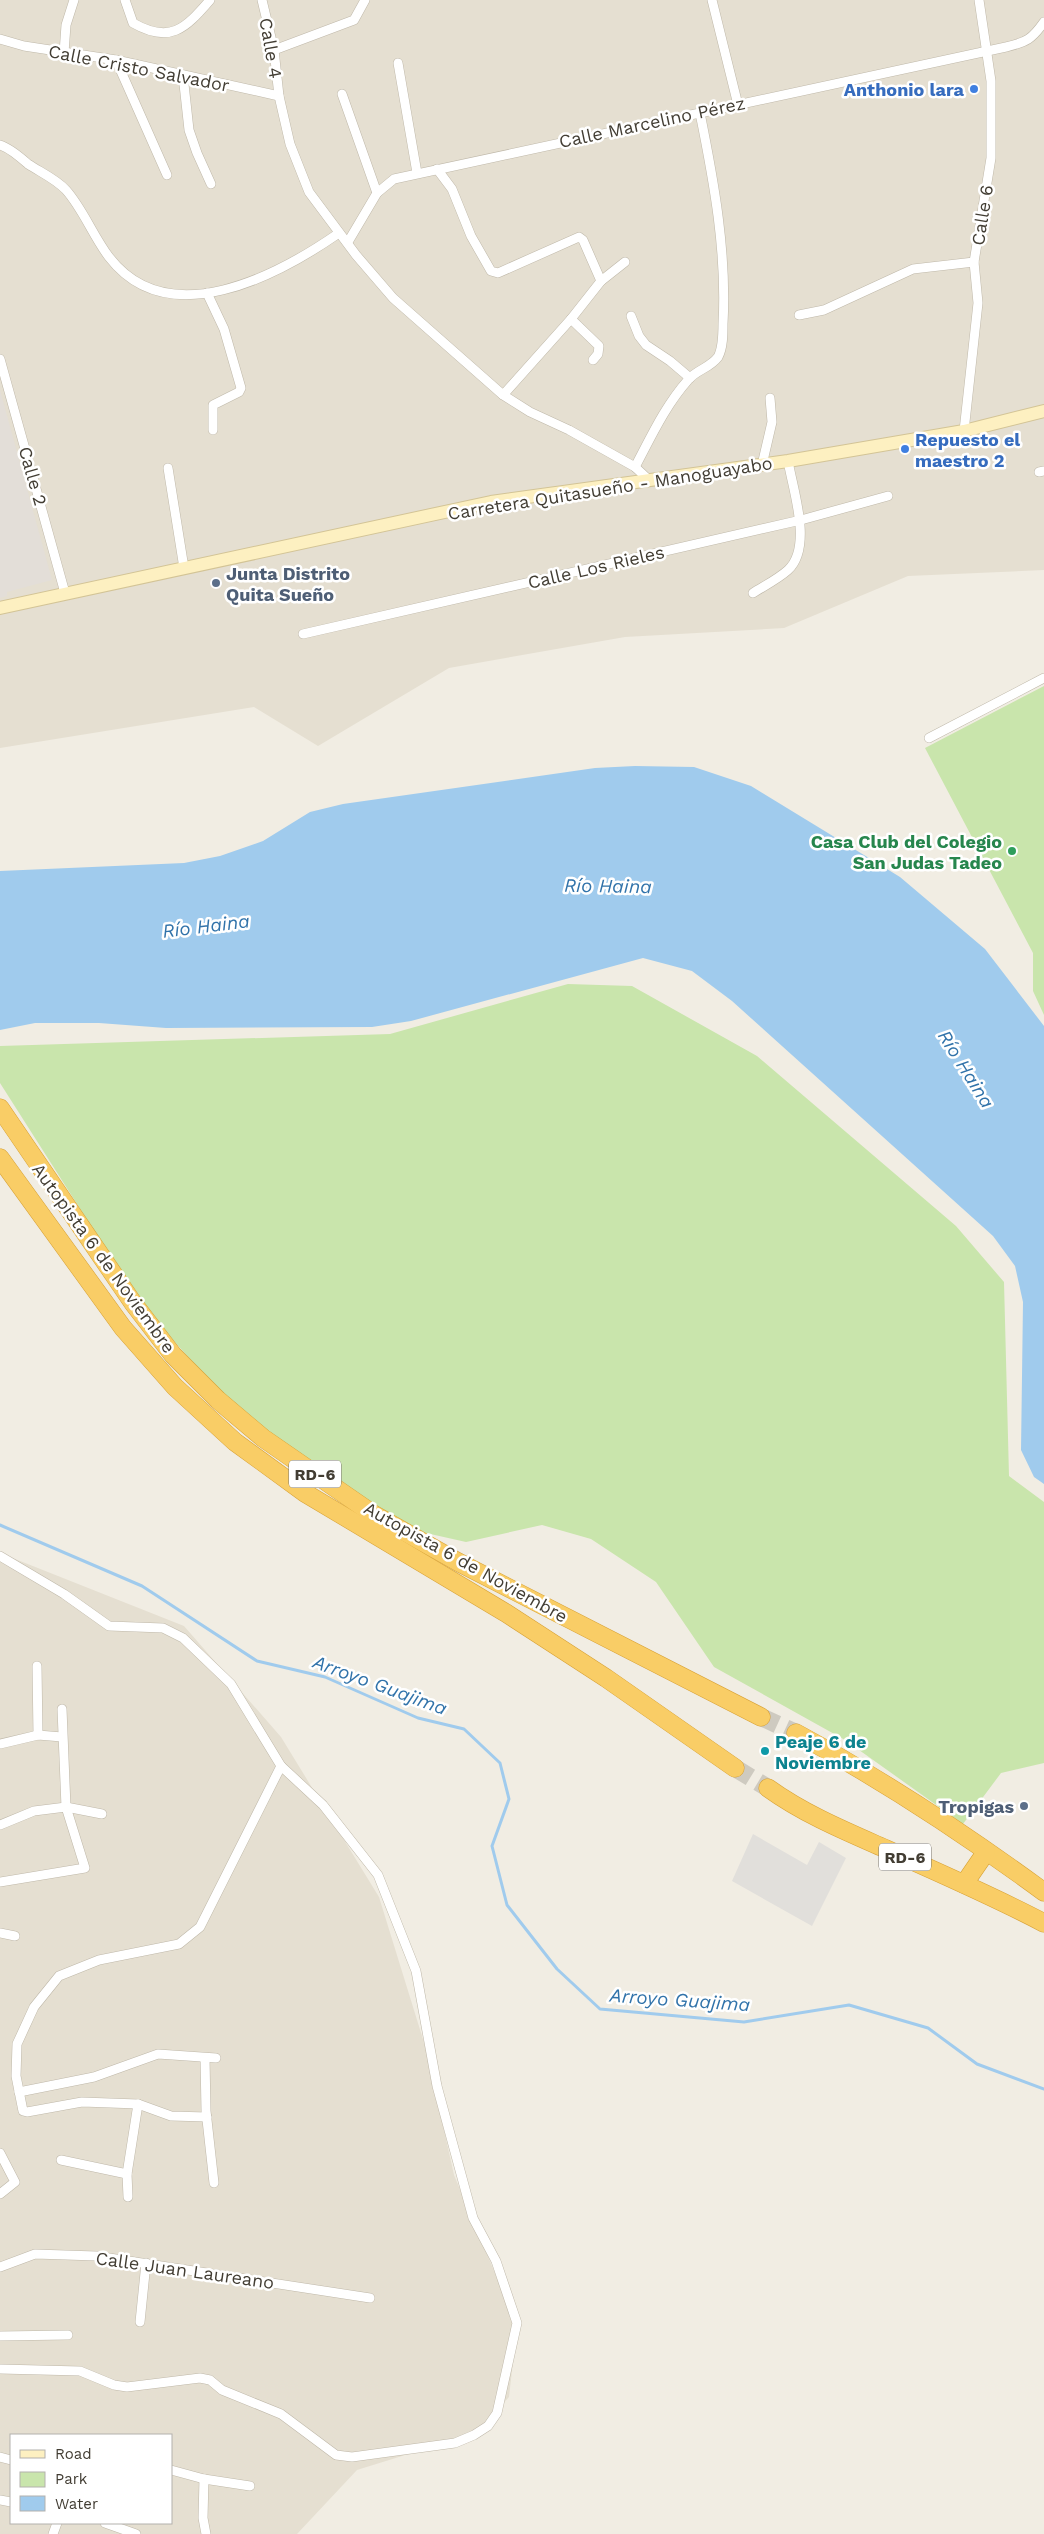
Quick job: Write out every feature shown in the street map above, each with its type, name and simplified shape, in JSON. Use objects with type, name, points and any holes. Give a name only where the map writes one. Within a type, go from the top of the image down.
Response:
[{"type":"highway","name":"Autopista 6 de Noviembre","points":[[0,1108],[122,1288],[173,1355],[218,1400],[263,1438],[373,1514],[458,1562],[761,1717]]},
{"type":"highway","name":"Autopista 6 de Noviembre","points":[[0,1158],[123,1328],[176,1387],[235,1442],[305,1493],[506,1613],[735,1768]]},
{"type":"highway","name":"RD-6","points":[[796,1734],[851,1763],[1044,1892]]},
{"type":"highway","name":"RD-6","points":[[768,1788],[786,1801],[834,1826],[964,1884],[1044,1923]]},
{"type":"highway","points":[[964,1884],[986,1852]]},
{"type":"street","points":[[64,53],[66,25],[74,0]]},
{"type":"street","points":[[126,1],[133,23],[148,32],[163,35],[184,26],[210,0]]},
{"type":"street","name":"Calle 4","points":[[262,0],[274,50],[279,96],[290,144],[309,192],[356,255],[394,298],[503,395],[530,412],[570,430],[635,467],[650,481]]},
{"type":"street","points":[[274,50],[354,20],[365,0]]},
{"type":"street","points":[[712,0],[738,105]]},
{"type":"street","name":"Calle 6","points":[[964,431],[978,303],[974,262],[991,158],[991,81],[978,0]]},
{"type":"street","name":"Calle Marcelino Pérez","points":[[348,242],[377,193],[394,179],[417,172],[1026,42],[1034,36],[1044,22]]},
{"type":"street","name":"Calle Cristo Salvador","points":[[0,39],[64,53],[116,60],[279,96]]},
{"type":"street","points":[[116,60],[168,175]]},
{"type":"street","points":[[398,63],[417,172]]},
{"type":"street","points":[[183,75],[189,130],[196,153],[211,184]]},
{"type":"street","points":[[342,94],[377,193]]},
{"type":"street","points":[[635,467],[660,420],[690,378],[709,366],[719,356],[722,340],[724,266],[713,177],[700,113]]},
{"type":"street","points":[[0,145],[65,189],[109,257],[130,280],[169,294],[208,293],[234,288],[264,277],[309,254],[339,233]]},
{"type":"street","points":[[437,169],[452,189],[471,236],[491,271],[498,273],[579,237],[583,240],[601,281]]},
{"type":"street","points":[[503,395],[571,319],[601,281],[625,262]]},
{"type":"street","points":[[798,315],[824,310],[913,269],[974,262]]},
{"type":"street","points":[[208,293],[224,329],[241,388],[239,392],[213,405],[212,430]]},
{"type":"street","points":[[631,316],[639,336],[646,345],[690,378]]},
{"type":"street","points":[[571,319],[599,346],[598,354],[593,360]]},
{"type":"street","name":"Calle 2","points":[[0,359],[65,593]]},
{"type":"street","points":[[762,465],[772,422],[770,398]]},
{"type":"street","name":"Carretera Quitasueño - Manoguayabo","points":[[0,608],[491,502],[788,461],[964,431],[1044,411]]},
{"type":"street","points":[[752,593],[790,569],[795,560],[801,520],[788,461]]},
{"type":"street","points":[[168,468],[184,568]]},
{"type":"street","name":"Calle Los Rieles","points":[[303,634],[801,520],[888,496]]},
{"type":"street","points":[[930,738],[1044,678]]},
{"type":"street","points":[[0,1556],[64,1594],[109,1626],[163,1628],[183,1638],[231,1684],[281,1766],[323,1805],[378,1875],[416,1971],[437,2086],[473,2218],[496,2261],[517,2323],[497,2413],[488,2426],[474,2436],[455,2443],[352,2457],[336,2455],[281,2414],[222,2390],[210,2380],[200,2378],[127,2387],[114,2385],[80,2371],[0,2369]]},
{"type":"street","points":[[37,1666],[38,1736]]},
{"type":"street","points":[[0,1882],[85,1868],[66,1807],[62,1709]]},
{"type":"street","points":[[0,1744],[38,1736],[62,1737]]},
{"type":"street","points":[[207,2117],[171,2116],[138,2104],[82,2102],[27,2112],[23,2111],[16,2076],[17,2044],[34,2007],[59,1976],[99,1960],[179,1944],[200,1927],[281,1766]]},
{"type":"street","points":[[0,1825],[34,1811],[66,1807],[102,1814]]},
{"type":"street","points":[[0,1933],[15,1936]]},
{"type":"street","points":[[19,2092],[94,2078],[158,2054],[216,2058]]},
{"type":"street","points":[[205,2058],[207,2117],[214,2183]]},
{"type":"street","points":[[128,2197],[127,2174],[138,2104]]},
{"type":"street","points":[[0,2153],[15,2182],[0,2194]]},
{"type":"street","points":[[61,2160],[127,2174]]},
{"type":"street","name":"Calle Juan Laureano","points":[[0,2267],[35,2254],[96,2256],[370,2298]]},
{"type":"street","points":[[140,2322],[146,2263]]},
{"type":"street","points":[[0,2336],[68,2335]]},
{"type":"street","points":[[172,2470],[204,2479],[250,2486]]},
{"type":"street","points":[[204,2479],[203,2518],[206,2534]]},
{"type":"street","points":[[108,2524],[136,2534]]},
{"type":"shaded area","points":[[0,0],[1044,0],[1044,570],[908,576],[784,628],[625,637],[449,668],[318,746],[254,707],[0,748]]},
{"type":"shaded area","points":[[0,390],[52,580],[7,592],[7,596],[0,598]]},
{"type":"shaded area","points":[[0,1553],[184,1626],[281,1737],[379,1897],[426,2049],[454,2175],[517,2326],[509,2397],[476,2433],[357,2470],[297,2534],[0,2534]]},
{"type":"shaded area","points":[[753,1834],[807,1865],[819,1842],[846,1858],[812,1926],[732,1881]]},
{"type":"green space","name":"Casa Club del Colegio San Judas Tadeo","points":[[1044,686],[1044,1015],[1033,991],[1033,953],[925,748]]},
{"type":"green space","points":[[568,984],[632,986],[757,1056],[956,1226],[1004,1282],[1009,1476],[1044,1502],[1044,1763],[1001,1773],[963,1824],[845,1740],[714,1667],[656,1582],[591,1539],[542,1525],[466,1542],[417,1531],[310,1464],[223,1396],[140,1303],[0,1083],[0,1046],[390,1034]]},
{"type":"water","name":"Río Haina","points":[[635,766],[694,767],[751,786],[900,877],[985,949],[1044,1026],[1044,1484],[1034,1477],[1021,1450],[1023,1302],[1015,1266],[993,1236],[732,1001],[692,971],[643,958],[411,1021],[372,1027],[166,1028],[99,1023],[35,1023],[0,1030],[0,871],[184,863],[220,856],[263,841],[310,812],[343,804],[595,768]]},
{"type":"waterway","name":"Arroyo Guajima","points":[[0,1525],[142,1586],[257,1661],[325,1677],[418,1718],[464,1729],[500,1763],[509,1799],[492,1846],[507,1905],[557,1969],[600,2009],[744,2022],[849,2005],[928,2028],[977,2064],[1044,2089]]},
{"type":"tunnel","points":[[761,1717],[796,1733]]},
{"type":"tunnel","points":[[735,1768],[768,1788]]},
{"type":"place","name":"Anthonio lara","points":[[974,89]]},
{"type":"place","name":"Repuesto el maestro 2","points":[[905,449]]},
{"type":"place","name":"Junta Distrito Quita Sueño","points":[[216,583]]},
{"type":"place","name":"Casa Club del Colegio San Judas Tadeo","points":[[1012,851]]},
{"type":"place","name":"Peaje 6 de Noviembre","points":[[765,1751]]},
{"type":"place","name":"Tropigas","points":[[1024,1806]]}]
